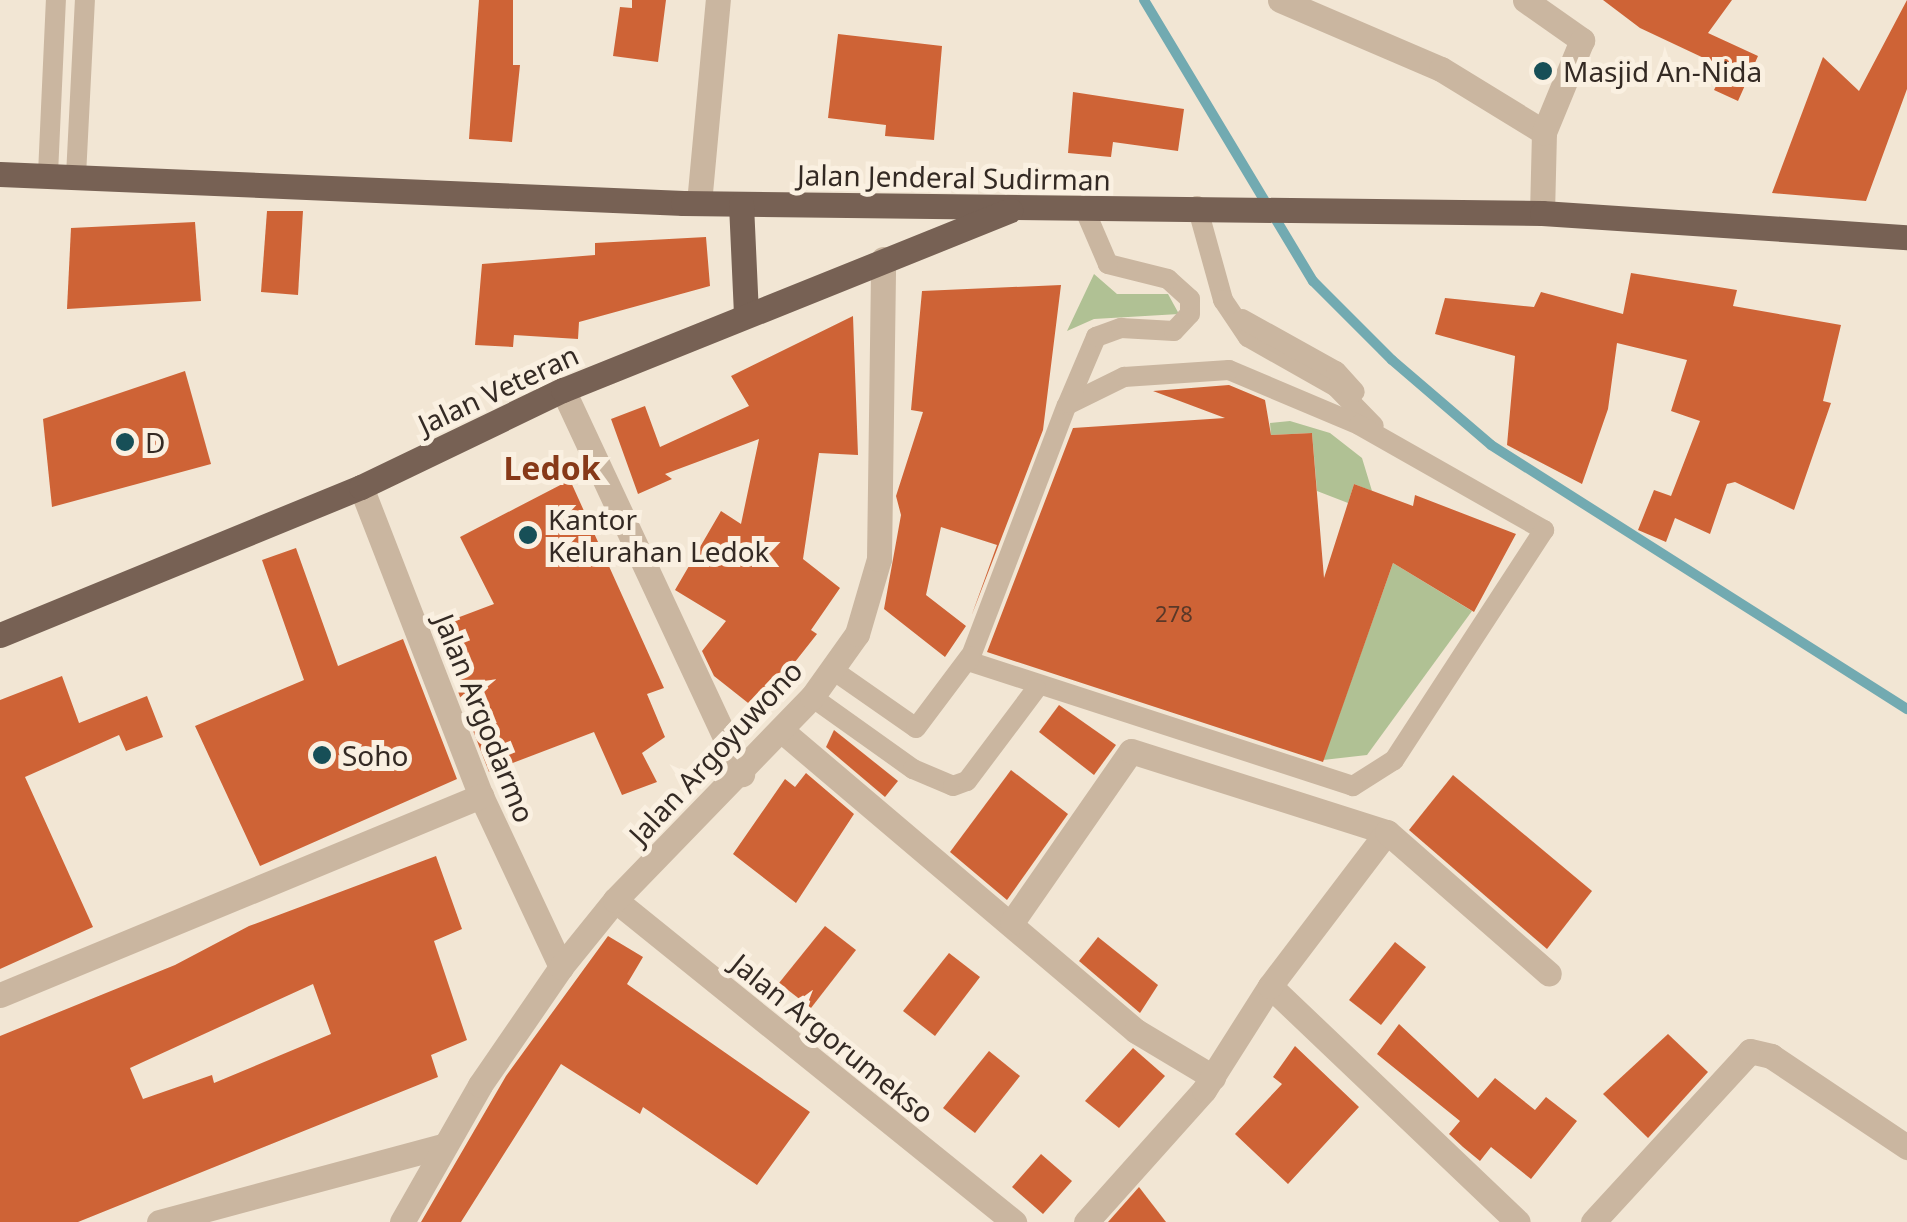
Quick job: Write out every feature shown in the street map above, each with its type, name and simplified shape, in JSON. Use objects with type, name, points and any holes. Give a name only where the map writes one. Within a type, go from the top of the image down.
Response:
[{"type":"main road","name":"Jalan Jenderal Sudirman","points":[[0,174],[699,203],[1024,205],[1086,212],[1198,206],[1542,213],[1907,237]]},
{"type":"main road","points":[[741,204],[746,315]]},
{"type":"main road","name":"Jalan Veteran","points":[[0,635],[361,487],[563,390],[1024,205]]},
{"type":"street","points":[[699,203],[718,0]]},
{"type":"street","points":[[1280,0],[1441,69],[1544,132]]},
{"type":"street","points":[[1525,0],[1582,40],[1544,132],[1542,213]]},
{"type":"street","name":"Jalan Argoyuwono","points":[[402,1222],[442,1146],[561,967],[615,900],[812,698],[858,634],[880,560],[883,260]]},
{"type":"street","points":[[563,390],[742,774]]},
{"type":"street","name":"Jalan Argodarmo","points":[[361,487],[481,796],[561,967]]},
{"type":"street","points":[[782,730],[1136,1030],[1213,1077]]},
{"type":"street","points":[[1012,922],[1131,751],[1387,832],[1550,974]]},
{"type":"street","points":[[0,995],[481,796]]},
{"type":"street","points":[[1086,1222],[1213,1077],[1270,986],[1387,832]]},
{"type":"street","name":"Jalan Argorumekso","points":[[615,900],[1014,1222]]},
{"type":"street","points":[[1270,986],[1518,1222]]},
{"type":"street","points":[[1593,1222],[1750,1051],[1771,1056],[1907,1147]]},
{"type":"street","points":[[159,1222],[442,1146]]},
{"type":"lane","points":[[48,174],[56,0]]},
{"type":"lane","points":[[76,176],[85,0]]},
{"type":"lane","points":[[1198,206],[1232,313],[1248,337],[1336,388],[1396,449]]},
{"type":"lane","points":[[833,670],[916,728],[970,656],[1096,337],[1121,328],[1174,331],[1186,325],[1190,300],[1168,279],[1108,264],[1086,212]]},
{"type":"lane","points":[[970,656],[972,665],[1036,689],[1321,782],[1353,786],[1378,775],[1544,530],[1282,387],[1230,370],[1124,377],[1070,399]]},
{"type":"lane","points":[[812,698],[913,769],[953,786],[967,781],[1036,689]]},
{"type":"green space","points":[[1094,274],[1117,294],[1168,294],[1179,314],[1094,319],[1067,331]]},
{"type":"green space","points":[[1290,421],[1330,433],[1362,458],[1372,491],[1354,484],[1348,503],[1317,491],[1312,433],[1271,435],[1270,423]]},
{"type":"green space","points":[[1393,563],[1472,611],[1367,755],[1323,760]]},
{"type":"building","points":[[479,0],[513,0],[513,65],[520,65],[512,142],[469,139]]},
{"type":"building","points":[[632,0],[666,0],[658,62],[613,56],[620,7],[632,8]]},
{"type":"building","points":[[1603,0],[1732,0],[1708,33],[1758,56],[1738,101],[1714,90],[1725,68],[1640,28]]},
{"type":"building","points":[[1907,0],[1907,89],[1866,201],[1772,193],[1823,57],[1859,91]]},
{"type":"building","points":[[838,34],[942,46],[934,140],[885,136],[886,125],[828,118]]},
{"type":"building","points":[[1073,92],[1184,109],[1178,151],[1113,142],[1111,157],[1068,153]]},
{"type":"building","points":[[267,211],[303,211],[298,295],[261,292]]},
{"type":"building","points":[[195,222],[201,301],[67,309],[71,228]]},
{"type":"building","points":[[706,237],[710,286],[579,322],[578,339],[514,335],[513,347],[475,345],[482,264],[595,255],[595,243]]},
{"type":"building","points":[[1631,273],[1737,290],[1733,306],[1841,325],[1823,401],[1831,403],[1794,510],[1735,482],[1727,484],[1710,534],[1675,518],[1666,542],[1638,530],[1654,490],[1671,496],[1700,421],[1671,411],[1687,360],[1617,343],[1608,409],[1582,484],[1507,445],[1515,356],[1435,334],[1445,298],[1534,307],[1541,292],[1623,314]]},
{"type":"building","points":[[1061,285],[1043,430],[971,617],[997,545],[941,527],[926,595],[966,626],[945,657],[884,609],[901,515],[896,496],[923,412],[911,410],[922,291]]},
{"type":"building","points":[[853,316],[858,455],[819,453],[803,559],[840,588],[811,630],[817,634],[757,710],[714,676],[702,651],[726,621],[675,590],[721,511],[741,524],[759,439],[665,474],[672,479],[638,494],[611,419],[645,406],[660,447],[749,406],[731,376]]},
{"type":"building","name":"D","points":[[185,371],[211,464],[52,507],[43,419]]},
{"type":"building","points":[[1229,385],[1265,400],[1271,435],[1312,433],[1324,578],[1354,484],[1413,506],[1415,495],[1516,534],[1474,612],[1393,563],[1323,762],[987,652],[1073,428],[1225,418],[1153,391]]},
{"type":"building","points":[[570,480],[664,688],[647,694],[665,737],[642,753],[657,782],[622,795],[594,732],[489,772],[433,627],[494,604],[460,537]]},
{"type":"building","name":"Soho","points":[[296,548],[338,666],[403,639],[457,779],[260,866],[195,726],[304,680],[262,560]]},
{"type":"building","points":[[62,676],[79,723],[147,696],[163,737],[126,751],[119,735],[25,777],[93,927],[0,969],[0,700]]},
{"type":"building","points":[[1059,705],[1116,745],[1094,775],[1039,732]]},
{"type":"building","points":[[834,730],[898,781],[885,797],[826,747]]},
{"type":"building","points":[[1011,770],[1068,814],[1007,900],[950,852]]},
{"type":"building","points":[[806,773],[854,814],[796,903],[733,854],[785,779],[795,787]]},
{"type":"building","points":[[1453,775],[1592,891],[1547,949],[1409,830]]},
{"type":"building","points":[[436,856],[462,929],[434,941],[467,1040],[431,1055],[438,1077],[78,1222],[0,1222],[0,1036],[175,965],[249,926]],"holes":[[[313,984],[331,1034],[214,1083],[212,1075],[143,1099],[130,1068]]]},
{"type":"building","points":[[825,926],[856,950],[811,1008],[779,983]]},
{"type":"building","points":[[608,936],[643,957],[627,984],[810,1112],[757,1185],[643,1107],[640,1114],[561,1064],[461,1222],[421,1222],[506,1076]]},
{"type":"building","points":[[1098,937],[1158,985],[1140,1013],[1079,961]]},
{"type":"building","points":[[1395,942],[1426,967],[1381,1025],[1349,1000]]},
{"type":"building","points":[[949,953],[980,977],[935,1036],[903,1011]]},
{"type":"building","points":[[1399,1024],[1478,1098],[1495,1078],[1535,1110],[1546,1097],[1577,1121],[1531,1179],[1491,1147],[1480,1161],[1449,1134],[1460,1121],[1377,1054]]},
{"type":"building","points":[[1668,1034],[1708,1072],[1648,1138],[1603,1094]]},
{"type":"building","points":[[1295,1046],[1359,1107],[1288,1184],[1235,1134],[1282,1084],[1273,1077]]},
{"type":"building","points":[[1133,1048],[1165,1076],[1119,1128],[1085,1101]]},
{"type":"building","points":[[989,1051],[1020,1076],[975,1133],[943,1108]]},
{"type":"building","points":[[1041,1154],[1072,1181],[1043,1214],[1012,1187]]},
{"type":"building","points":[[1139,1187],[1166,1222],[1108,1222]]},
{"type":"waterway","points":[[1144,0],[1313,281],[1392,360],[1491,445],[1907,709]]},
{"type":"place","name":"Masjid An-Nida","points":[[1543,71]]},
{"type":"place","name":"D","points":[[125,442]]},
{"type":"place","name":"Kantor Kelurahan Ledok","points":[[528,535]]},
{"type":"place","name":"Soho","points":[[322,755]]},
{"type":"district","name":"Ledok","points":[[552,468]]}]
